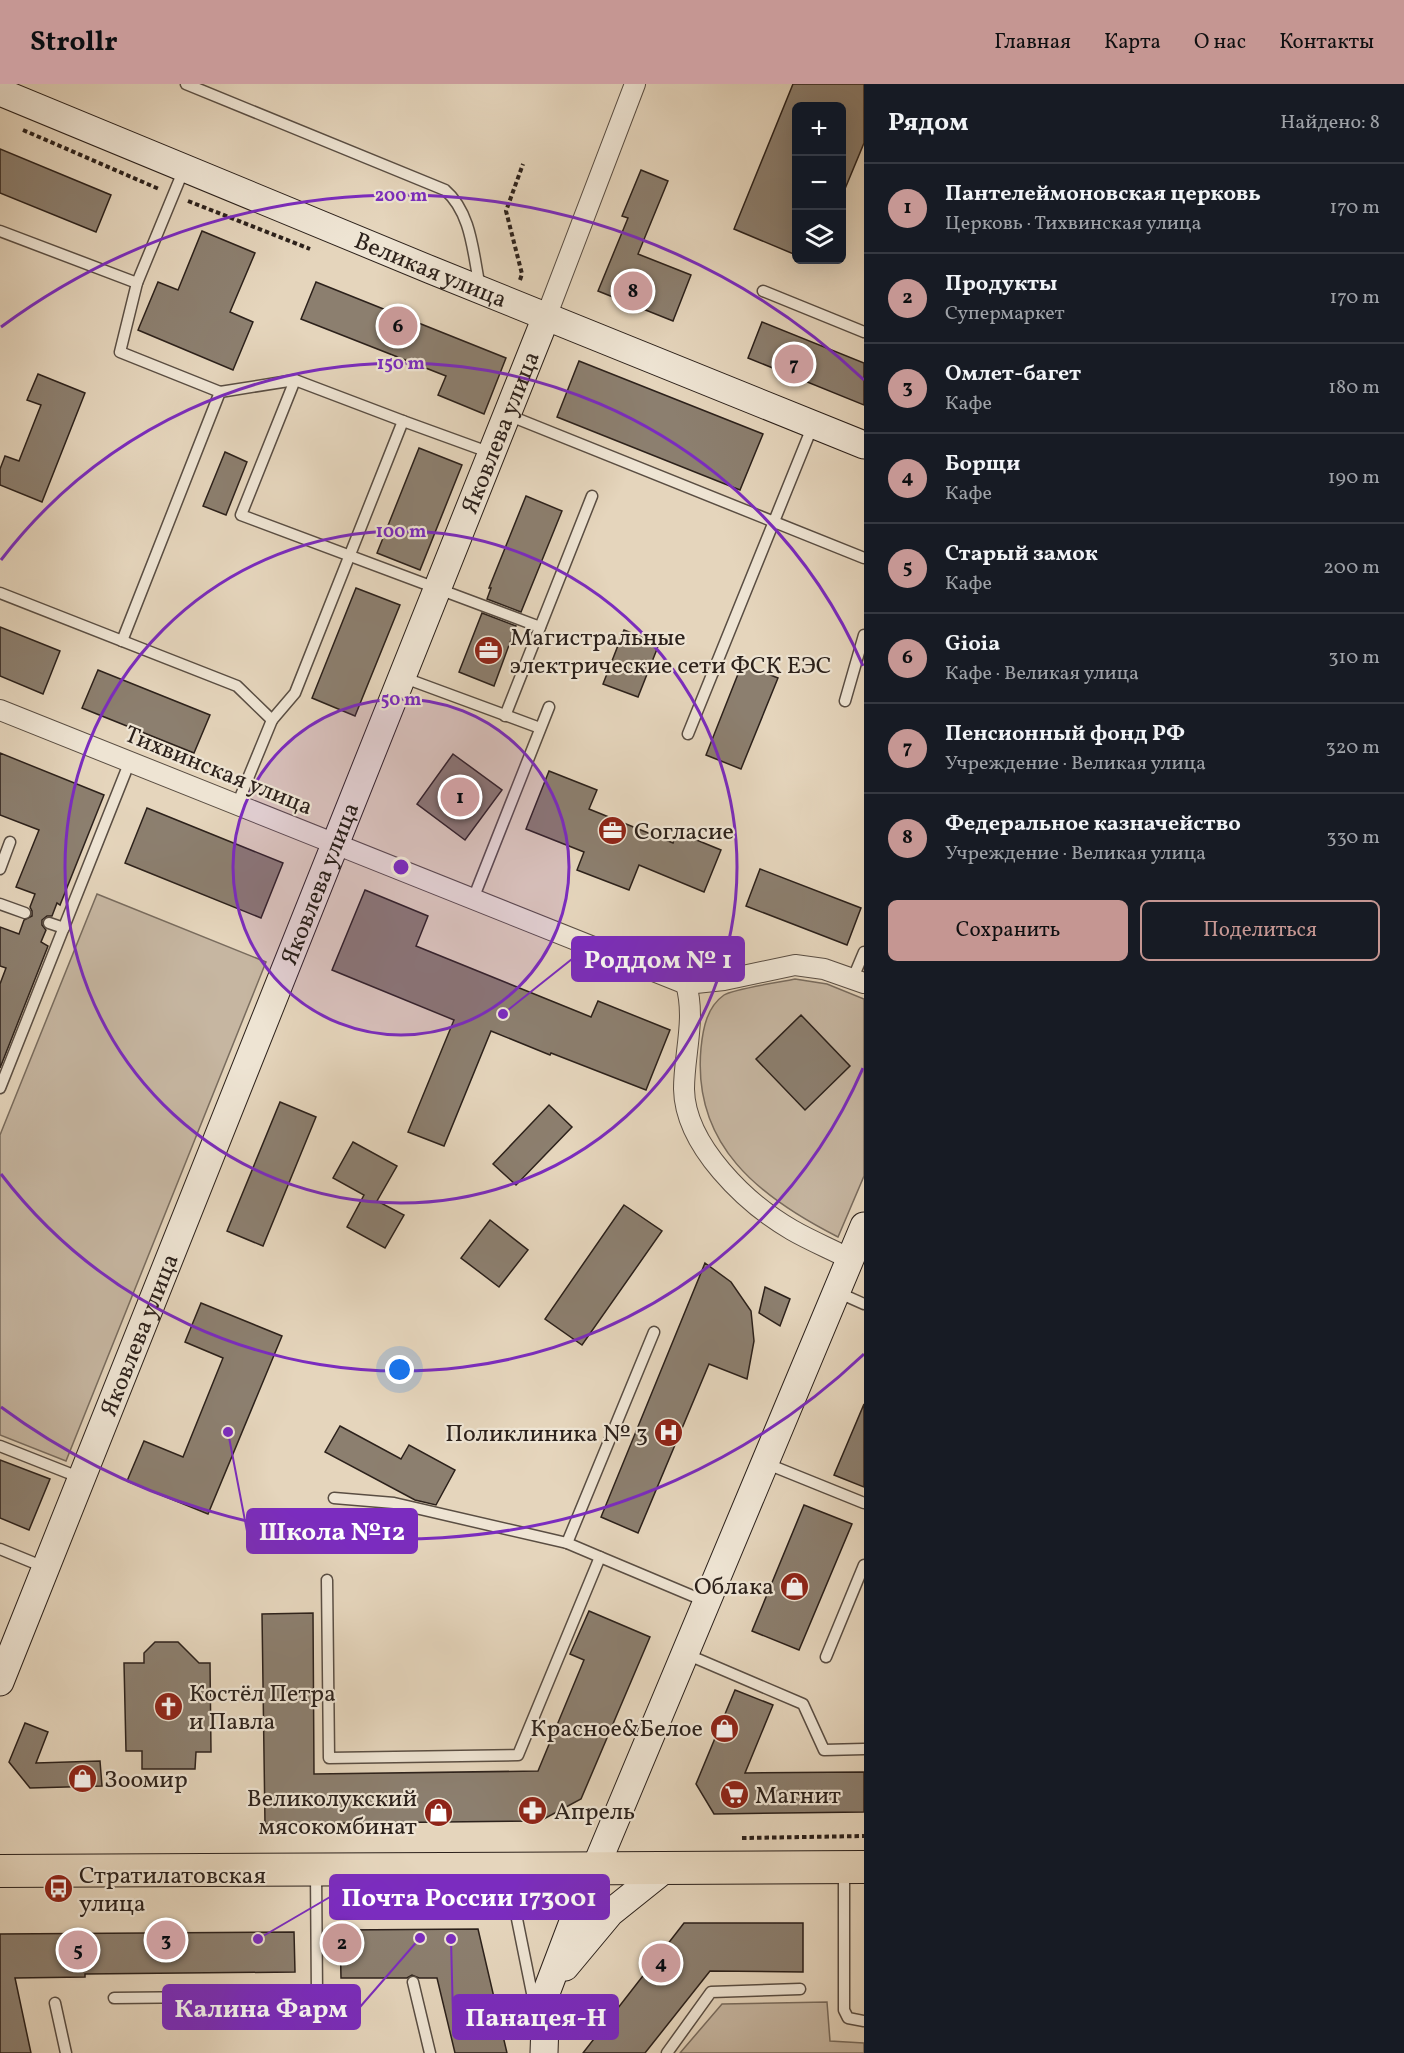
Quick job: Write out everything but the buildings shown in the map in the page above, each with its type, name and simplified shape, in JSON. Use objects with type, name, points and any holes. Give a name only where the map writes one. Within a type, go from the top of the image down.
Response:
[{"type":"main road","points":[[0,1871],[854,1867]]},
{"type":"street","name":"Яковлева улица","points":[[0,1683],[492,453],[635,84]]},
{"type":"street","name":"Великая улица","points":[[7,92],[184,168],[864,445]]},
{"type":"street","name":"Тихвинская улица","points":[[0,710],[686,984],[724,980],[795,965],[824,969],[858,981]]},
{"type":"street","points":[[686,984],[692,1011],[684,1091],[695,1132],[708,1155],[724,1175],[757,1205],[791,1230],[850,1258]]},
{"type":"street","points":[[544,2053],[546,1993],[576,1914],[864,1226]]},
{"type":"street","points":[[546,1993],[577,1950],[610,1913],[665,1869]]},
{"type":"lane","points":[[186,84],[445,190],[458,204],[465,219],[481,290]]},
{"type":"lane","points":[[184,168],[137,283],[120,352],[220,392],[295,380],[492,453]]},
{"type":"lane","points":[[0,232],[137,283]]},
{"type":"lane","points":[[763,291],[864,332]]},
{"type":"lane","points":[[295,380],[241,515],[540,627]]},
{"type":"lane","points":[[122,641],[220,392]]},
{"type":"lane","points":[[507,414],[864,558]]},
{"type":"lane","points":[[237,805],[272,720],[295,693],[404,421]]},
{"type":"lane","points":[[688,734],[813,424]]},
{"type":"lane","points":[[505,716],[591,496]]},
{"type":"lane","points":[[0,593],[237,686],[272,720]]},
{"type":"lane","points":[[845,701],[864,635]]},
{"type":"lane","points":[[402,677],[540,728]]},
{"type":"lane","points":[[473,899],[549,707]]},
{"type":"lane","points":[[0,1088],[130,761]]},
{"type":"lane","points":[[0,869],[10,842]]},
{"type":"lane","points":[[0,904],[25,914]]},
{"type":"lane","points":[[49,923],[64,928]]},
{"type":"lane","points":[[858,981],[864,952]]},
{"type":"lane","points":[[836,1292],[864,1304]]},
{"type":"lane","points":[[567,1544],[654,1332]]},
{"type":"lane","points":[[0,1446],[81,1478]]},
{"type":"lane","points":[[765,1462],[864,1503]]},
{"type":"lane","points":[[334,1498],[394,1503],[567,1544],[707,1602]]},
{"type":"lane","points":[[0,1549],[45,1568]]},
{"type":"lane","points":[[327,1580],[329,1758],[518,1755],[600,1557]]},
{"type":"lane","points":[[826,1657],[864,1565]]},
{"type":"lane","points":[[686,1654],[803,1704],[824,1750],[864,1749]]},
{"type":"lane","points":[[854,1867],[844,2010],[848,2018],[864,2021]]},
{"type":"lane","points":[[114,1998],[317,1996],[316,1871]]},
{"type":"lane","points":[[516,1914],[544,2053]]},
{"type":"lane","points":[[413,1982],[430,2053]]},
{"type":"lane","points":[[667,2053],[711,1992],[800,1989]]},
{"type":"lane","points":[[55,2003],[66,2053]]},
{"type":"path","points":[[512,303],[522,274],[506,211],[524,164]]},
{"type":"path","points":[[734,1839],[864,1836]]},
{"type":"shaded area","points":[[97,894],[266,962],[66,1461],[0,1435],[0,1135]]},
{"type":"shaded area","points":[[795,979],[827,984],[864,999],[864,1176],[838,1237],[782,1204],[736,1164],[720,1140],[708,1113],[701,1082],[703,1033],[707,1018],[718,1000],[737,990]]},
{"type":"shaded area","points":[[827,2002],[830,2041],[864,2043],[864,2053],[680,2053],[722,2004]]},
{"type":"place","name":"Федеральное казначейство","points":[[633,291]]},
{"type":"place","name":"Gioia","points":[[398,326]]},
{"type":"place","name":"Пенсионный фонд РФ","points":[[794,364]]},
{"type":"place","name":"Магистральные электрические сети ФСК ЕЭС","points":[[489,651]]},
{"type":"place","name":"Пантелеймоновская церковь","points":[[460,797]]},
{"type":"place","name":"Согласие","points":[[613,831]]},
{"type":"place","name":"Роддом № 1","points":[[503,1014]]},
{"type":"place","name":"Школа №12","points":[[228,1432]]},
{"type":"place","name":"Поликлиника № 3","points":[[669,1433]]},
{"type":"place","name":"Облака","points":[[795,1586]]},
{"type":"place","name":"Костёл Петра и Павла","points":[[168,1707]]},
{"type":"place","name":"Красное&Белое","points":[[724,1728]]},
{"type":"place","name":"Зоомир","points":[[83,1779]]},
{"type":"place","name":"Магнит","points":[[734,1795]]},
{"type":"place","name":"Апрель","points":[[533,1811]]},
{"type":"place","name":"Великолукский мясокомбинат","points":[[438,1812]]},
{"type":"place","name":"Стратилатовская улица","points":[[58,1889]]},
{"type":"place","name":"Калина Фарм","points":[[420,1938]]},
{"type":"place","name":"Почта России 173001","points":[[258,1939]]},
{"type":"place","name":"Панацея-Н","points":[[451,1939]]},
{"type":"place","name":"Омлет-багет","points":[[166,1940]]},
{"type":"place","name":"Продукты","points":[[342,1943]]},
{"type":"place","name":"Старый замок","points":[[78,1950]]},
{"type":"place","name":"Борщи","points":[[661,1963]]}]
